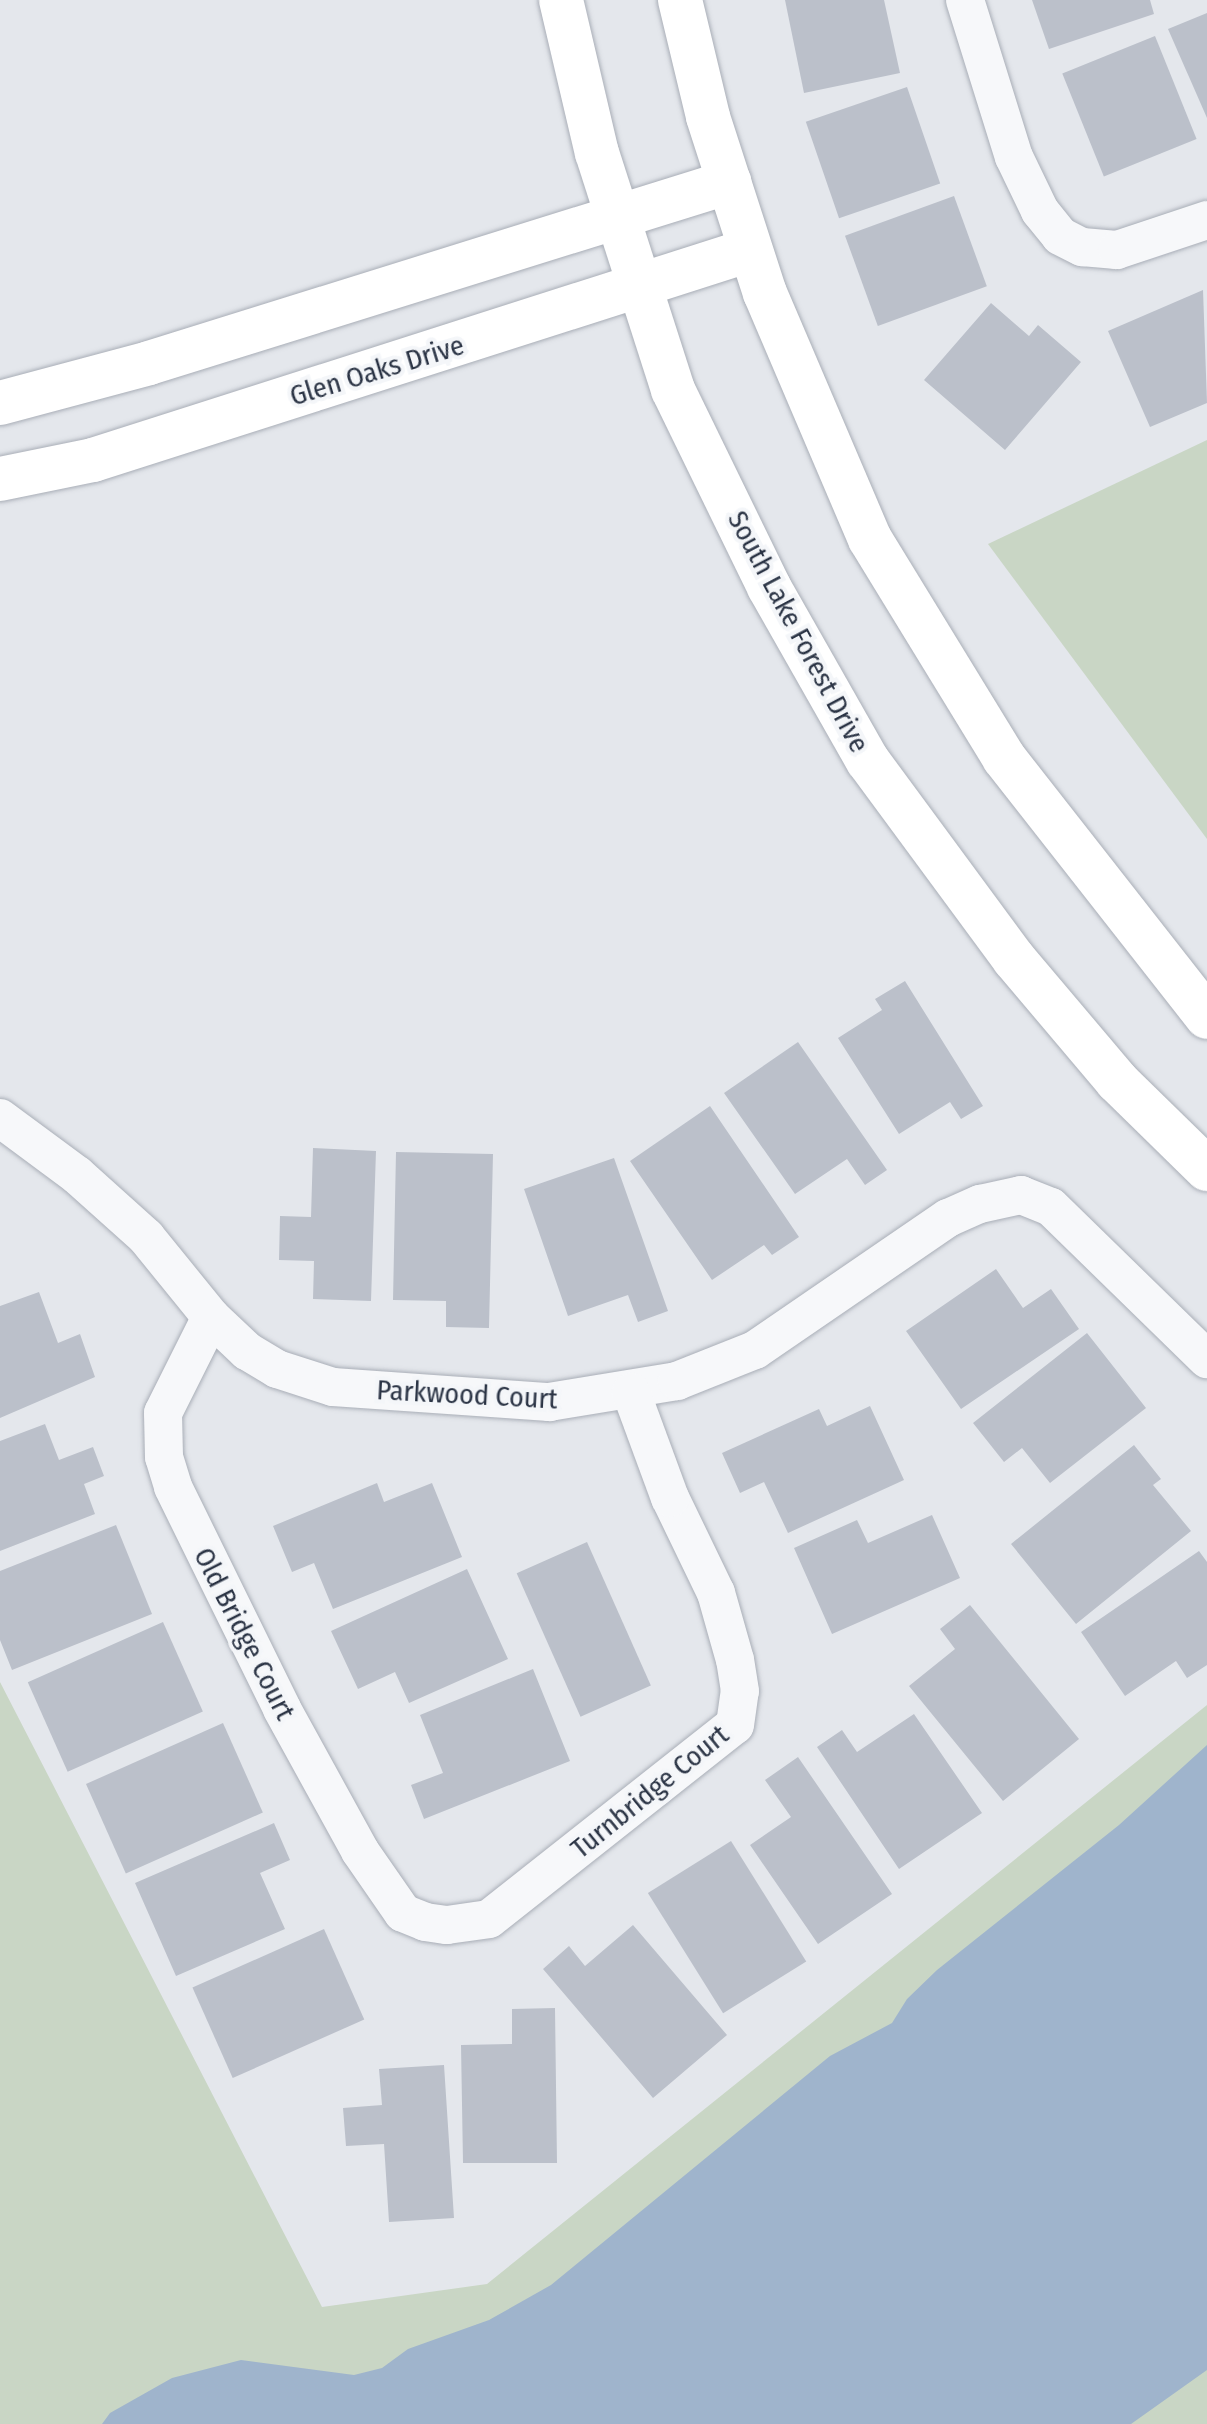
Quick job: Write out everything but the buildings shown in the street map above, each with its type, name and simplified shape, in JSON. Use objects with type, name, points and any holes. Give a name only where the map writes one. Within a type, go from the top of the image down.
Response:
[{"type":"main road","name":"South Lake Forest Drive","points":[[561,0],[617,216],[673,390],[769,587],[868,761],[1014,959],[1117,1081],[1207,1169]]},
{"type":"main road","points":[[680,0],[750,250],[816,423],[870,539],[956,688],[1056,828],[1207,1017]]},
{"type":"main road","points":[[0,403],[149,363],[729,182]]},
{"type":"main road","name":"Glen Oaks Drive","points":[[0,479],[93,460],[750,250]]},
{"type":"street","points":[[965,0],[1014,157],[1040,211],[1060,236],[1082,247],[1117,250],[1207,220]]},
{"type":"street","name":"Parkwood Court","points":[[0,1118],[77,1175],[146,1237],[211,1317],[247,1351],[277,1369],[333,1387],[518,1402],[631,1392],[677,1381],[755,1350],[948,1218],[980,1204],[1021,1195],[1051,1207],[1207,1359]]},
{"type":"street","name":"Old Bridge Court","points":[[211,1317],[163,1413],[164,1457],[173,1487],[282,1709],[360,1851],[403,1913],[425,1922]]},
{"type":"street","name":"Turnbridge Court","points":[[425,1922],[447,1925],[489,1919],[735,1725],[740,1691],[716,1593],[670,1498],[631,1392]]},
{"type":"green space","points":[[1207,440],[1207,839],[988,544]]},
{"type":"green space","points":[[0,1682],[322,2307],[487,2284],[1207,1705],[1207,2424],[0,2424]]},
{"type":"water","points":[[1207,1745],[1207,2370],[1131,2424],[102,2424],[110,2413],[172,2378],[241,2360],[354,2375],[382,2368],[408,2349],[489,2320],[551,2285],[830,2056],[892,2023],[907,1999],[937,1970],[1119,1825]]}]
